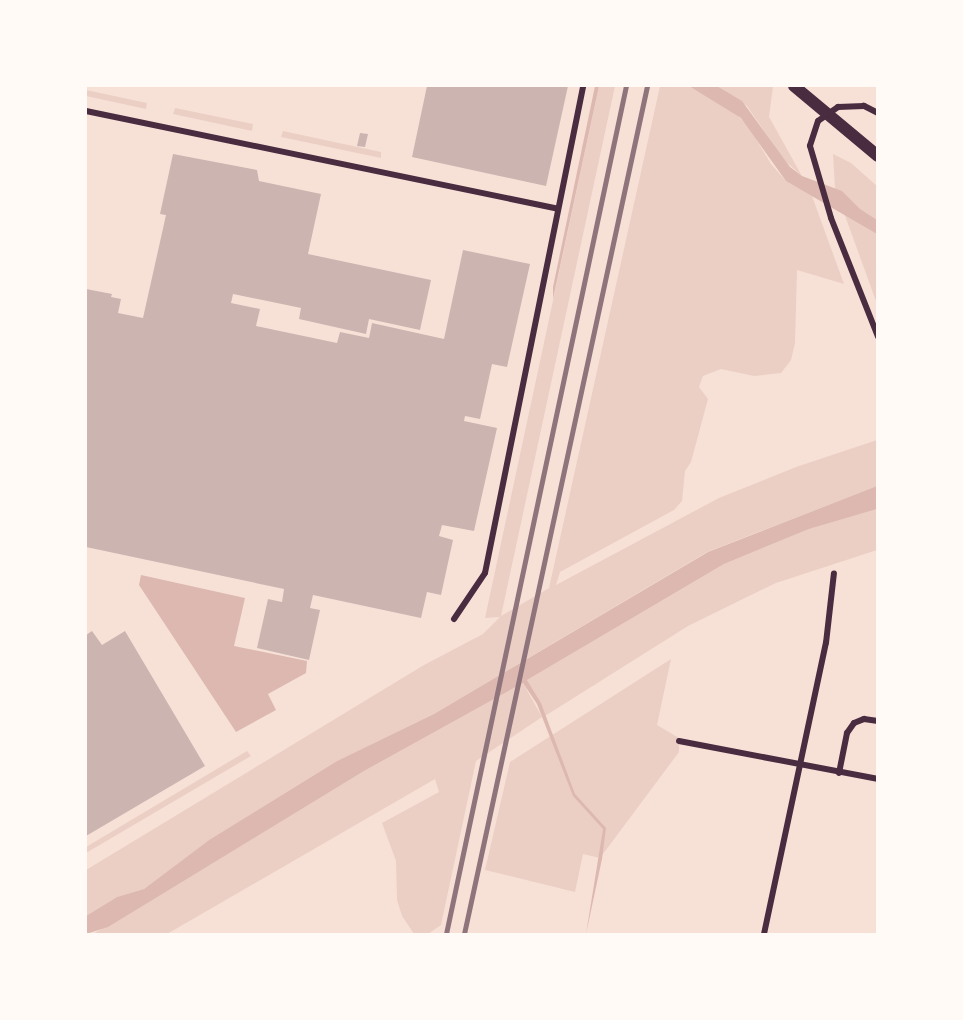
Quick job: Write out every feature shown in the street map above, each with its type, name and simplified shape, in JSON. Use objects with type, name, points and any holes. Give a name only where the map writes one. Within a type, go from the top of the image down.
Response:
[{"type":"main road","points":[[794,86],[878,156]]},
{"type":"street","points":[[454,619],[485,573],[583,86]]},
{"type":"street","points":[[878,113],[864,106],[838,107],[818,121],[810,146],[831,218],[878,337]]},
{"type":"street","points":[[86,111],[558,209]]},
{"type":"street","points":[[764,934],[826,643],[834,573]]},
{"type":"street","points":[[839,773],[847,733],[854,723],[864,719],[878,721]]},
{"type":"street","points":[[679,741],[799,766],[878,779]]},
{"type":"shaded area","points":[[595,86],[599,86],[553,299],[553,287]]},
{"type":"shaded area","points":[[599,86],[615,86],[501,616],[549,588],[660,86],[689,86],[729,108],[747,124],[771,164],[786,181],[812,196],[844,284],[797,270],[795,343],[791,360],[781,373],[754,376],[721,369],[703,376],[699,387],[708,399],[691,462],[685,471],[682,501],[674,510],[560,572],[556,585],[719,498],[796,467],[877,440],[877,486],[707,552],[434,714],[337,761],[209,840],[144,889],[117,897],[86,916],[86,870],[424,665],[483,634],[500,617],[485,618]]},
{"type":"shaded area","points":[[689,86],[717,86],[742,101],[790,167],[802,176],[842,191],[860,209],[877,220],[877,234],[786,181],[741,118]]},
{"type":"shaded area","points":[[717,86],[773,86],[769,117],[802,176],[784,160],[747,106]]},
{"type":"shaded area","points":[[86,90],[147,103],[146,109],[86,96]]},
{"type":"shaded area","points":[[175,108],[253,124],[252,131],[173,114]]},
{"type":"shaded area","points":[[283,131],[381,152],[381,158],[281,137]]},
{"type":"shaded area","points":[[833,154],[851,163],[877,186],[877,304],[835,188]]},
{"type":"shaded area","points":[[877,486],[877,509],[809,529],[724,564],[527,680],[541,703],[575,794],[606,828],[602,859],[586,934],[603,829],[573,796],[537,704],[523,683],[364,771],[108,927],[86,934],[86,916],[117,897],[144,889],[209,840],[337,761],[434,714],[708,552]]},
{"type":"shaded area","points":[[877,509],[877,550],[776,583],[688,626],[545,716],[527,680],[724,564],[809,529]]},
{"type":"shaded area","points":[[141,575],[245,598],[234,646],[307,661],[306,673],[268,694],[276,710],[236,732],[139,585]]},
{"type":"shaded area","points":[[671,659],[657,725],[679,738],[679,752],[600,858],[583,854],[575,892],[485,870],[510,762]]},
{"type":"shaded area","points":[[523,683],[542,717],[476,761],[441,925],[428,934],[414,934],[402,916],[397,900],[396,861],[382,823],[439,792],[435,779],[167,934],[93,934],[364,771]]},
{"type":"shaded area","points":[[247,751],[251,756],[86,853],[86,847]]},
{"type":"building","points":[[427,86],[568,86],[546,186],[412,157]]},
{"type":"building","points":[[360,133],[368,134],[365,147],[357,146]]},
{"type":"building","points":[[173,154],[257,170],[259,181],[321,194],[308,254],[431,280],[420,330],[369,319],[366,334],[299,319],[301,308],[233,294],[231,303],[260,309],[256,326],[337,343],[340,332],[369,338],[372,323],[444,339],[463,250],[530,264],[507,367],[492,364],[480,419],[465,416],[464,421],[497,428],[474,531],[442,525],[439,536],[453,540],[441,595],[427,592],[421,618],[313,595],[310,608],[320,610],[309,660],[257,648],[268,599],[282,602],[284,589],[86,547],[86,289],[112,294],[111,297],[121,299],[118,313],[143,318],[166,215],[160,214]]},
{"type":"building","points":[[92,631],[102,645],[125,631],[205,766],[86,836],[86,635]]},
{"type":"railway","points":[[446,934],[626,86]]},
{"type":"railway","points":[[464,934],[647,86]]}]
